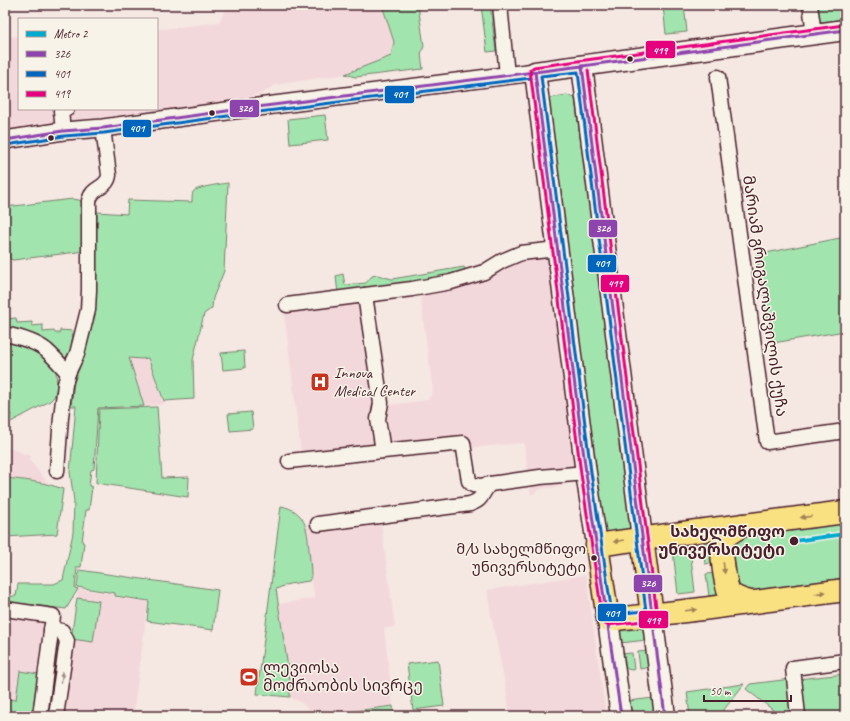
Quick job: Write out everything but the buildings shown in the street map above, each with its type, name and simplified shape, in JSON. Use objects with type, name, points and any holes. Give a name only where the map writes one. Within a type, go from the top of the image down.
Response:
[{"type":"main road","points":[[621,716],[586,473],[535,72],[845,30]]},
{"type":"main road","points":[[582,66],[665,716]]},
{"type":"main road","points":[[596,545],[845,512]]},
{"type":"main road","points":[[743,525],[726,536],[722,546],[726,584],[730,593],[737,598],[750,602]]},
{"type":"main road","points":[[608,620],[845,590]]},
{"type":"street","points":[[500,5],[508,75]]},
{"type":"street","points":[[810,5],[814,34]]},
{"type":"street","points":[[5,140],[63,131],[103,128],[535,72]]},
{"type":"street","name":"მარიამ გრიგალაშვილის ქუჩა","points":[[718,77],[768,442],[845,431]]},
{"type":"street","points":[[63,131],[61,111],[64,110]]},
{"type":"street","points":[[57,471],[62,399],[68,373],[77,354],[88,310],[90,195],[107,181],[109,175],[103,128]]},
{"type":"street","points":[[287,305],[412,289],[451,282],[484,272],[502,261],[522,253],[557,249]]},
{"type":"street","points":[[365,295],[380,403],[378,419],[382,451]]},
{"type":"street","points":[[5,334],[32,342],[45,349],[68,373]]},
{"type":"street","points":[[290,461],[463,443],[469,481],[473,485],[480,486],[540,477],[570,476],[586,473]]},
{"type":"street","points":[[318,524],[470,504],[480,499],[490,484]]},
{"type":"street","points":[[5,609],[53,616],[40,716]]},
{"type":"street","points":[[51,629],[62,631],[67,640],[56,716]]},
{"type":"street","points":[[798,716],[793,668],[845,661]]},
{"type":"shaded area","points":[[228,5],[382,5],[394,42],[391,57],[345,74],[275,85],[263,93],[240,100],[88,119],[5,132],[5,37],[18,36],[18,110],[158,110],[158,30],[219,22]]},
{"type":"shaded area","points":[[546,256],[551,262],[575,468],[562,474],[563,486],[540,489],[531,495],[524,443],[456,449],[301,453],[284,311],[358,302],[374,407],[428,400],[433,391],[420,294],[520,259]]},
{"type":"shaded area","points":[[128,357],[142,359],[148,358],[164,404],[144,406]]},
{"type":"shaded area","points":[[5,409],[11,414],[5,443]]},
{"type":"shaded area","points":[[5,446],[31,456],[29,460],[49,484],[5,478]]},
{"type":"shaded area","points":[[380,516],[395,627],[384,628],[393,706],[347,712],[347,716],[315,716],[302,703],[290,697],[290,681],[278,604],[315,598],[311,578],[308,533],[306,525]]},
{"type":"shaded area","points":[[586,575],[606,716],[509,716],[510,714],[505,684],[487,590]]},
{"type":"shaded area","points":[[78,589],[114,594],[114,597],[148,602],[133,716],[69,716],[70,710],[61,713]]},
{"type":"shaded area","points":[[5,603],[24,604],[22,617],[46,621],[34,716],[32,716],[38,674],[16,700],[5,699]]},
{"type":"green space","points":[[382,5],[418,5],[424,46],[421,54],[423,69],[355,77],[345,74],[391,56],[394,42]]},
{"type":"green space","points":[[481,5],[490,5],[496,51],[487,52]]},
{"type":"green space","points":[[663,5],[684,5],[687,32],[666,34]]},
{"type":"green space","points":[[818,5],[845,5],[845,19],[820,22]]},
{"type":"green space","points":[[567,95],[575,98],[631,523],[629,530],[609,533],[604,529],[547,102],[554,97]]},
{"type":"green space","points":[[325,115],[328,140],[290,144],[288,119]]},
{"type":"green space","points":[[228,183],[224,271],[213,298],[212,308],[204,314],[193,360],[194,399],[164,401],[148,358],[129,358],[144,406],[98,408],[94,469],[91,470],[89,486],[92,487],[89,510],[86,510],[81,567],[77,567],[75,588],[78,589],[66,609],[5,603],[5,596],[16,596],[18,584],[54,584],[63,580],[73,533],[74,501],[70,472],[76,406],[71,406],[74,383],[82,360],[92,311],[95,285],[97,212],[127,214],[128,200],[192,202],[193,192],[195,190]]},
{"type":"green space","points":[[73,199],[79,200],[84,204],[85,251],[13,260],[10,259],[5,220],[5,207]]},
{"type":"green space","points":[[845,237],[845,331],[773,343],[756,255]]},
{"type":"green space","points":[[464,267],[466,270],[455,276],[338,294],[336,276],[343,274],[345,285],[366,283],[372,276],[377,275],[392,279]]},
{"type":"green space","points":[[16,318],[17,323],[32,322],[32,326],[43,325],[43,332],[54,331],[55,333],[60,333],[60,330],[73,331],[71,349],[65,359],[52,346],[5,328],[5,319]]},
{"type":"green space","points":[[5,341],[16,342],[46,358],[56,370],[57,387],[54,397],[50,401],[9,423],[11,414],[5,409]]},
{"type":"green space","points":[[244,351],[245,368],[223,370],[221,353]]},
{"type":"green space","points":[[157,407],[162,478],[189,477],[188,497],[96,483],[99,409]]},
{"type":"green space","points":[[251,412],[253,429],[230,431],[228,414]]},
{"type":"green space","points":[[5,478],[42,483],[63,489],[57,534],[5,537]]},
{"type":"green space","points":[[281,506],[296,512],[304,522],[311,571],[311,578],[309,581],[289,584],[276,589],[290,681],[290,697],[257,694]]},
{"type":"green space","points":[[845,523],[845,578],[741,592],[733,588],[733,538]]},
{"type":"green space","points":[[715,540],[718,562],[705,564],[702,542]]},
{"type":"green space","points":[[690,549],[695,592],[678,594],[673,551]]},
{"type":"green space","points":[[79,570],[218,590],[213,630],[147,621],[149,601],[115,596],[115,593],[77,587]]},
{"type":"green space","points":[[719,573],[722,595],[709,596],[706,574]]},
{"type":"green space","points":[[77,598],[99,601],[93,642],[71,639]]},
{"type":"green space","points":[[638,626],[644,630],[647,640],[620,643],[620,633],[623,629]]},
{"type":"green space","points":[[648,651],[650,667],[640,669],[638,652]]},
{"type":"green space","points":[[632,653],[634,670],[630,670],[625,667],[621,654]]},
{"type":"green space","points":[[438,660],[444,706],[413,710],[407,664]]},
{"type":"green space","points":[[20,671],[38,674],[32,716],[5,716],[5,699],[16,700]]},
{"type":"green space","points":[[845,674],[845,716],[802,716],[797,679]]},
{"type":"green space","points":[[791,679],[795,716],[769,716],[773,710],[746,689],[750,684]]},
{"type":"green space","points":[[744,684],[719,716],[690,716],[687,692]]},
{"type":"green space","points":[[654,698],[657,716],[630,716],[628,701]]},
{"type":"green space","points":[[393,706],[394,716],[347,716],[347,712]]},
{"type":"metro line","name":"2","points":[[794,541],[845,534]]},
{"type":"transit line","name":"419","points":[[588,70],[657,615],[653,620],[608,625],[603,621],[581,474],[530,70],[534,67],[844,25]]},
{"type":"transit line","name":"326","points":[[5,140],[63,131],[103,128],[582,66],[845,30]]},
{"type":"transit line","name":"326","points":[[582,66],[665,716]]},
{"type":"transit line","name":"326","points":[[535,72],[586,473],[621,716]]},
{"type":"transit line","name":"401","points":[[578,72],[646,611],[612,614],[591,472],[541,76],[578,72]]},
{"type":"transit line","name":"401","points":[[6,145],[64,136],[104,133],[531,78]]},
{"type":"place","name":"Innova Medical Center","points":[[320,382]]},
{"type":"place","name":"სახელმწიფო უნივერსიტეტი","points":[[794,541]]},
{"type":"place","name":"მ/ს სახელმწიფო უნივერსიტეტი","points":[[594,558]]},
{"type":"place","name":"ლევიოსა მოძრაობის სივრცე","points":[[249,677]]}]
